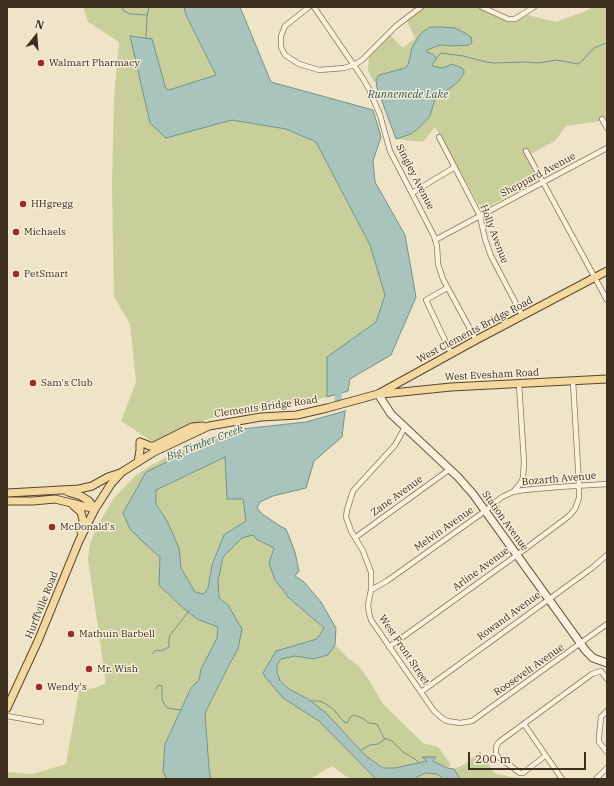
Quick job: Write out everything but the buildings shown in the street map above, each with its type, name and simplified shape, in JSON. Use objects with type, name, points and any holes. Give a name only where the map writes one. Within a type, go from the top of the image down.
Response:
[{"type":"main road","name":"West Clements Bridge Road","points":[[352,401],[378,394],[451,353],[607,271]]},
{"type":"main road","name":"West Evesham Road","points":[[378,394],[451,387],[607,379]]},
{"type":"main road","points":[[403,380],[401,384],[403,387],[411,391]]},
{"type":"main road","name":"Clements Bridge Road","points":[[7,493],[79,489],[92,486],[108,477],[122,472],[154,452],[209,426],[261,417],[297,415],[352,401]]},
{"type":"main road","points":[[138,462],[140,442],[154,446],[192,427],[209,426]]},
{"type":"main road","name":"Clements Bridge Road","points":[[59,490],[72,492],[80,496],[89,501],[95,509],[111,484],[122,472]]},
{"type":"main road","points":[[7,501],[55,499],[95,509]]},
{"type":"main road","points":[[70,502],[81,512],[83,520],[79,540]]},
{"type":"main road","name":"Hurffville Road","points":[[7,708],[38,641],[79,540],[95,509]]},
{"type":"street","points":[[309,7],[285,26],[281,36],[281,47],[285,55],[292,60],[299,64],[319,70],[354,65],[362,60],[401,21],[421,7]]},
{"type":"street","name":"Singley Avenue","points":[[314,7],[369,89],[380,115],[390,151],[422,210],[435,240],[437,246],[438,264],[447,288],[476,340]]},
{"type":"street","points":[[482,7],[508,19],[516,19],[534,7]]},
{"type":"street","points":[[602,118],[607,128]]},
{"type":"street","name":"Holly Avenue","points":[[439,137],[480,216],[484,239],[522,315]]},
{"type":"street","name":"Sheppard Avenue","points":[[435,240],[607,148]]},
{"type":"street","points":[[526,151],[607,300]]},
{"type":"street","points":[[412,194],[455,167]]},
{"type":"street","points":[[447,288],[426,300],[451,353]]},
{"type":"street","name":"Arline Avenue","points":[[389,647],[576,509],[580,485],[573,381]]},
{"type":"street","points":[[514,492],[520,484],[524,470],[519,384]]},
{"type":"street","name":"Station Avenue","points":[[378,394],[391,414],[450,469],[473,494],[581,644],[593,658],[607,663]]},
{"type":"street","name":"West Front Street","points":[[405,427],[395,445],[353,491],[350,496],[346,516],[350,527],[363,551],[370,572],[371,590],[368,605],[369,613],[374,625],[434,711],[446,721],[458,723]]},
{"type":"street","name":"Zane Avenue","points":[[356,537],[450,469]]},
{"type":"street","name":"Bozarth Avenue","points":[[514,492],[580,485],[607,484]]},
{"type":"street","name":"Melvin Avenue","points":[[371,590],[485,511],[502,497],[514,492]]},
{"type":"street","name":"Rowand Avenue","points":[[421,692],[592,568],[607,555]]},
{"type":"street","name":"Roosevelt Avenue","points":[[458,723],[472,721],[479,717],[607,624]]},
{"type":"street","points":[[545,756],[523,773],[520,773],[497,756],[496,747],[499,742],[577,683],[592,674],[601,671],[607,663]]},
{"type":"street","points":[[601,671],[607,679]]},
{"type":"street","points":[[607,711],[601,717],[598,737],[599,742],[607,752]]},
{"type":"street","points":[[7,716],[41,722]]},
{"type":"street","points":[[524,724],[562,779]]},
{"type":"street","points":[[596,779],[607,768]]},
{"type":"green space","points":[[83,7],[184,7],[186,15],[216,75],[169,90],[166,89],[152,39],[165,138],[232,120],[286,129],[316,142],[370,245],[385,295],[376,322],[327,357],[327,397],[302,404],[236,411],[192,424],[153,442],[121,421],[136,382],[130,324],[114,297],[112,186],[114,97],[119,42],[88,22]]},
{"type":"green space","points":[[420,7],[484,7],[515,22],[528,15],[556,22],[588,10],[592,7],[607,7],[607,117],[600,121],[566,126],[555,141],[531,154],[544,177],[482,210],[435,127],[423,142],[396,139],[404,137],[423,124],[430,116],[435,99],[458,82],[464,73],[463,69],[453,65],[443,68],[432,66],[436,59],[433,54],[427,52],[427,49],[440,45],[471,45],[472,40],[470,36],[455,28],[431,27],[420,34],[412,48],[408,65],[405,68],[378,76],[375,83],[368,71],[369,56],[390,35],[403,48],[415,38],[405,17]]},
{"type":"green space","points":[[242,429],[214,439],[146,472],[130,529],[160,557],[160,585],[197,619],[218,627],[217,638],[201,669],[199,680],[191,688],[165,744],[163,772],[167,779],[7,779],[7,772],[32,774],[66,764],[79,690],[95,688],[106,683],[88,559],[90,543],[99,523],[113,499],[134,477],[148,467],[199,440]]},
{"type":"green space","points":[[225,457],[227,499],[243,499],[246,521],[239,526],[212,565],[208,588],[204,594],[195,592],[181,568],[178,548],[167,521],[156,504],[156,490]]},
{"type":"green space","points":[[253,535],[256,539],[274,548],[294,601],[324,628],[317,639],[276,651],[263,673],[283,698],[319,721],[376,779],[350,779],[332,766],[310,779],[211,779],[205,713],[238,649],[228,605],[219,598],[218,581],[222,557],[242,538]]},
{"type":"green space","points":[[335,645],[349,659],[358,665],[383,704],[423,743],[438,747],[451,765],[447,768],[433,761],[435,757],[423,757],[427,761],[395,768],[383,768],[366,756],[355,743],[308,699],[289,689],[280,681],[277,672],[277,665],[281,659],[295,656],[313,659],[328,655]]},
{"type":"green space","points":[[480,751],[494,773],[520,779],[460,779],[454,769],[465,764]]},
{"type":"green space","points":[[425,773],[437,774],[444,779],[414,779]]},
{"type":"water","points":[[184,7],[240,7],[271,82],[373,110],[381,137],[373,161],[375,182],[405,235],[416,297],[391,355],[350,379],[348,391],[327,397],[327,357],[376,322],[385,295],[370,245],[316,142],[286,129],[232,120],[166,138],[150,123],[130,36],[152,39],[166,89],[169,90],[216,75],[186,15]]},
{"type":"water","name":"Runnemede Lake","points":[[430,27],[455,28],[471,37],[472,43],[469,45],[440,45],[427,50],[427,52],[433,54],[436,58],[432,66],[443,68],[452,64],[462,68],[464,73],[458,82],[435,99],[430,116],[421,126],[411,134],[396,139],[377,88],[376,80],[379,75],[405,68],[408,65],[412,48],[420,34]]},
{"type":"water","points":[[345,411],[342,437],[314,461],[306,488],[273,496],[260,502],[257,508],[262,514],[286,529],[295,552],[299,571],[295,576],[304,582],[321,602],[336,628],[335,645],[328,655],[313,659],[295,656],[281,659],[277,665],[277,672],[280,681],[289,689],[308,699],[325,712],[366,756],[383,768],[395,768],[427,761],[422,757],[436,757],[433,761],[447,768],[454,769],[460,779],[444,779],[437,774],[425,773],[414,779],[376,779],[319,721],[283,698],[266,678],[263,673],[276,651],[317,639],[324,628],[288,597],[275,580],[269,563],[274,548],[256,539],[253,535],[242,538],[223,557],[218,581],[219,598],[228,605],[242,629],[238,649],[205,713],[211,779],[167,779],[163,772],[165,744],[191,688],[199,680],[201,669],[217,638],[218,627],[197,619],[159,585],[160,557],[130,529],[123,513],[146,472],[214,439],[242,429],[306,422]],"holes":[[[225,457],[227,499],[243,499],[246,521],[224,535],[212,565],[208,588],[204,594],[195,592],[181,568],[179,548],[167,521],[156,504],[156,490]]]},
{"type":"waterway","points":[[122,7],[124,11],[130,14],[147,15]]},
{"type":"waterway","points":[[146,38],[149,7]]},
{"type":"waterway","points":[[436,59],[441,53],[463,56],[493,63],[538,63],[557,60],[578,64],[594,48],[607,43]]},
{"type":"waterway","name":"Big Timber Creek","points":[[338,399],[340,386]]},
{"type":"waterway","points":[[152,654],[156,650],[161,651],[169,647],[170,635],[189,611]]},
{"type":"waterway","points":[[156,689],[158,685],[162,686],[162,700],[167,708],[181,710]]},
{"type":"waterway","points":[[311,701],[320,701],[326,704],[333,709],[345,723],[348,722],[350,717],[354,715],[369,723],[377,724],[384,738],[392,741],[403,752],[419,763]]},
{"type":"waterway","points":[[361,750],[370,745],[378,744],[385,739]]},
{"type":"place","name":"Walmart Pharmacy","points":[[41,63]]},
{"type":"place","name":"HHgregg","points":[[23,204]]},
{"type":"place","name":"Michaels","points":[[16,232]]},
{"type":"place","name":"PetSmart","points":[[16,274]]},
{"type":"place","name":"Sam's Club","points":[[33,383]]},
{"type":"place","name":"McDonald's","points":[[52,527]]},
{"type":"place","name":"Mathuin Barbell","points":[[71,634]]},
{"type":"place","name":"Mr. Wish","points":[[89,669]]},
{"type":"place","name":"Wendy's","points":[[39,687]]}]
